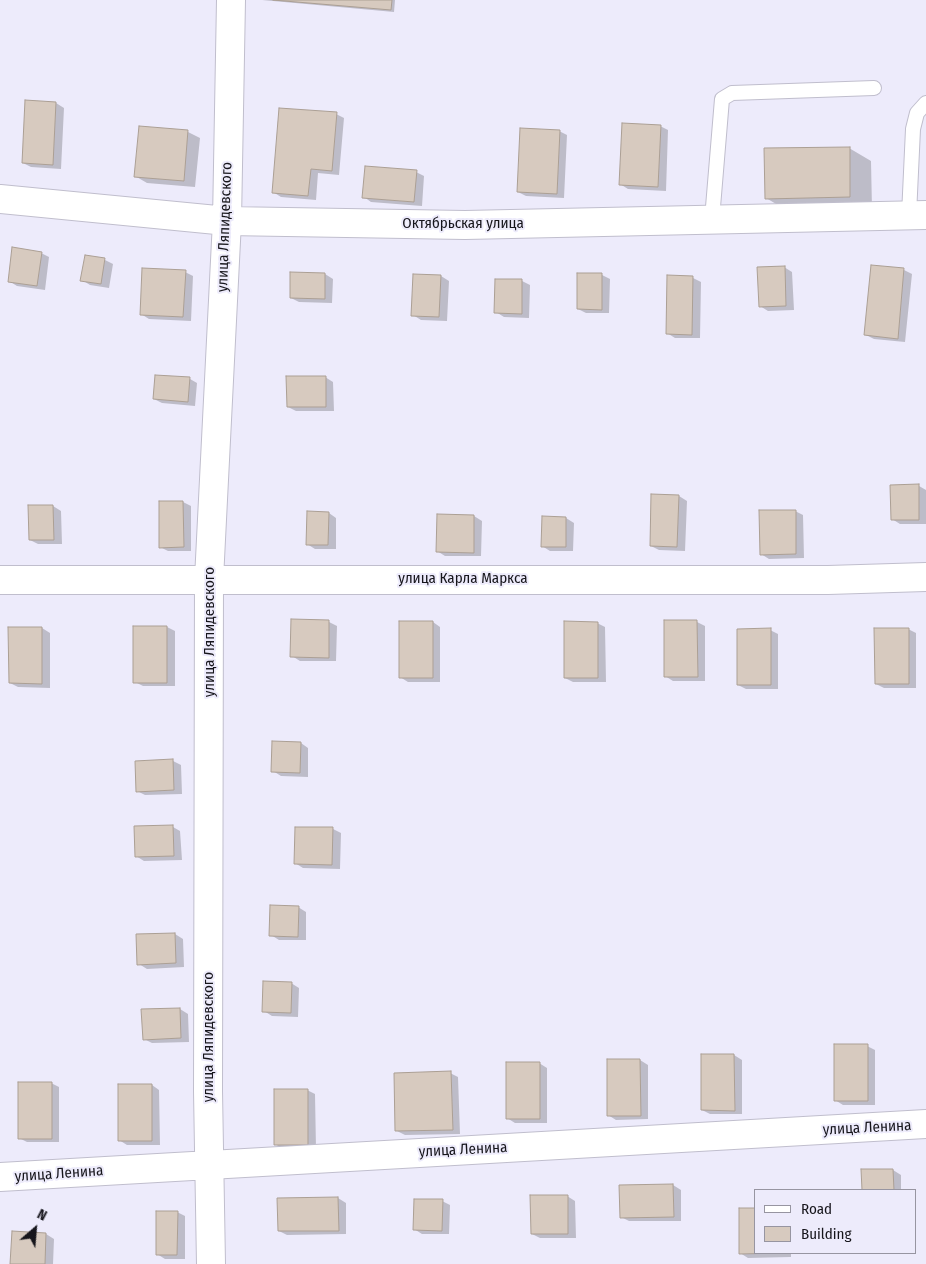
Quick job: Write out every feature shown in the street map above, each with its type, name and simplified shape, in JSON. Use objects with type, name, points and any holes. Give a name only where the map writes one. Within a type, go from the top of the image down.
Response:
[{"type":"street","name":"улица Ляпидевского","points":[[211,1264],[208,1091],[209,579],[227,221],[231,0]]},
{"type":"street","name":"Октябрьская улица","points":[[0,200],[227,221],[464,225],[918,215]]},
{"type":"street","name":"улица Карла Маркса","points":[[0,580],[828,580],[926,578]]},
{"type":"street","name":"улица Ленина","points":[[0,1178],[926,1124]]},
{"type":"lane","points":[[712,219],[722,99],[732,93],[874,88]]},
{"type":"lane","points":[[918,215],[913,129],[917,113],[926,103]]},
{"type":"building","points":[[273,0],[392,0],[391,10]]},
{"type":"building","points":[[25,100],[56,102],[53,165],[22,163]]},
{"type":"building","points":[[279,108],[337,112],[332,171],[311,169],[308,196],[272,193]]},
{"type":"building","points":[[622,123],[661,125],[658,187],[619,185]]},
{"type":"building","points":[[139,126],[188,130],[184,181],[134,177]]},
{"type":"building","points":[[520,128],[560,130],[557,194],[517,192]]},
{"type":"building","points":[[850,147],[850,197],[765,199],[764,148]]},
{"type":"building","points":[[365,166],[417,170],[414,202],[362,198]]},
{"type":"building","points":[[12,247],[42,252],[37,286],[8,282]]},
{"type":"building","points":[[85,255],[105,258],[101,284],[80,281]]},
{"type":"building","points":[[871,265],[904,268],[898,339],[864,335]]},
{"type":"building","points":[[785,266],[786,306],[759,307],[757,267]]},
{"type":"building","points":[[142,268],[186,270],[183,317],[140,315]]},
{"type":"building","points":[[290,272],[325,273],[325,299],[290,298]]},
{"type":"building","points":[[577,273],[602,273],[602,310],[577,309]]},
{"type":"building","points":[[413,274],[441,275],[439,317],[411,316]]},
{"type":"building","points":[[667,275],[693,276],[692,335],[666,334]]},
{"type":"building","points":[[495,279],[522,279],[522,314],[494,313]]},
{"type":"building","points":[[155,375],[190,377],[188,402],[153,399]]},
{"type":"building","points":[[286,376],[326,376],[326,407],[287,407]]},
{"type":"building","points":[[919,484],[919,520],[891,520],[890,485]]},
{"type":"building","points":[[651,494],[679,495],[677,547],[650,546]]},
{"type":"building","points":[[159,501],[183,501],[184,547],[159,548]]},
{"type":"building","points":[[28,505],[53,505],[54,540],[29,540]]},
{"type":"building","points":[[759,510],[796,510],[796,554],[760,555]]},
{"type":"building","points":[[307,511],[329,512],[328,545],[306,545]]},
{"type":"building","points":[[437,514],[474,515],[474,553],[436,552]]},
{"type":"building","points":[[542,516],[566,517],[566,547],[541,547]]},
{"type":"building","points":[[291,619],[329,620],[329,658],[290,657]]},
{"type":"building","points":[[664,620],[697,620],[698,677],[664,677]]},
{"type":"building","points":[[399,621],[433,621],[433,678],[399,678]]},
{"type":"building","points":[[564,621],[598,622],[598,678],[564,678]]},
{"type":"building","points":[[133,626],[167,626],[167,683],[133,683]]},
{"type":"building","points":[[8,627],[42,627],[42,684],[9,683]]},
{"type":"building","points":[[771,628],[771,685],[737,685],[737,629]]},
{"type":"building","points":[[874,628],[909,628],[909,684],[875,684]]},
{"type":"building","points":[[272,741],[301,742],[300,773],[271,772]]},
{"type":"building","points":[[173,759],[174,790],[136,792],[135,761]]},
{"type":"building","points":[[173,825],[174,856],[135,857],[134,826]]},
{"type":"building","points":[[295,827],[333,827],[332,865],[294,864]]},
{"type":"building","points":[[270,905],[299,906],[298,937],[269,936]]},
{"type":"building","points":[[175,933],[176,963],[137,965],[136,934]]},
{"type":"building","points":[[263,981],[292,982],[291,1013],[262,1012]]},
{"type":"building","points":[[180,1008],[181,1038],[143,1040],[141,1009]]},
{"type":"building","points":[[834,1044],[868,1044],[868,1101],[834,1101]]},
{"type":"building","points":[[701,1054],[734,1054],[735,1111],[701,1110]]},
{"type":"building","points":[[607,1059],[640,1059],[641,1116],[607,1116]]},
{"type":"building","points":[[506,1062],[540,1062],[540,1119],[506,1119]]},
{"type":"building","points":[[451,1071],[453,1130],[395,1131],[394,1073]]},
{"type":"building","points":[[18,1082],[52,1082],[52,1139],[18,1139]]},
{"type":"building","points":[[118,1084],[152,1084],[152,1141],[118,1141]]},
{"type":"building","points":[[274,1089],[308,1089],[308,1145],[274,1145]]},
{"type":"building","points":[[861,1169],[893,1169],[894,1189],[862,1189]]},
{"type":"building","points":[[673,1184],[674,1217],[620,1218],[619,1185]]},
{"type":"building","points":[[530,1195],[568,1195],[568,1234],[531,1234]]},
{"type":"building","points":[[338,1197],[339,1231],[278,1231],[277,1198]]},
{"type":"building","points":[[414,1199],[443,1199],[442,1231],[413,1230]]},
{"type":"building","points":[[739,1208],[754,1208],[754,1254],[739,1254]]},
{"type":"building","points":[[156,1211],[178,1211],[177,1255],[156,1255]]},
{"type":"building","points":[[12,1231],[46,1233],[45,1264],[10,1264]]}]
